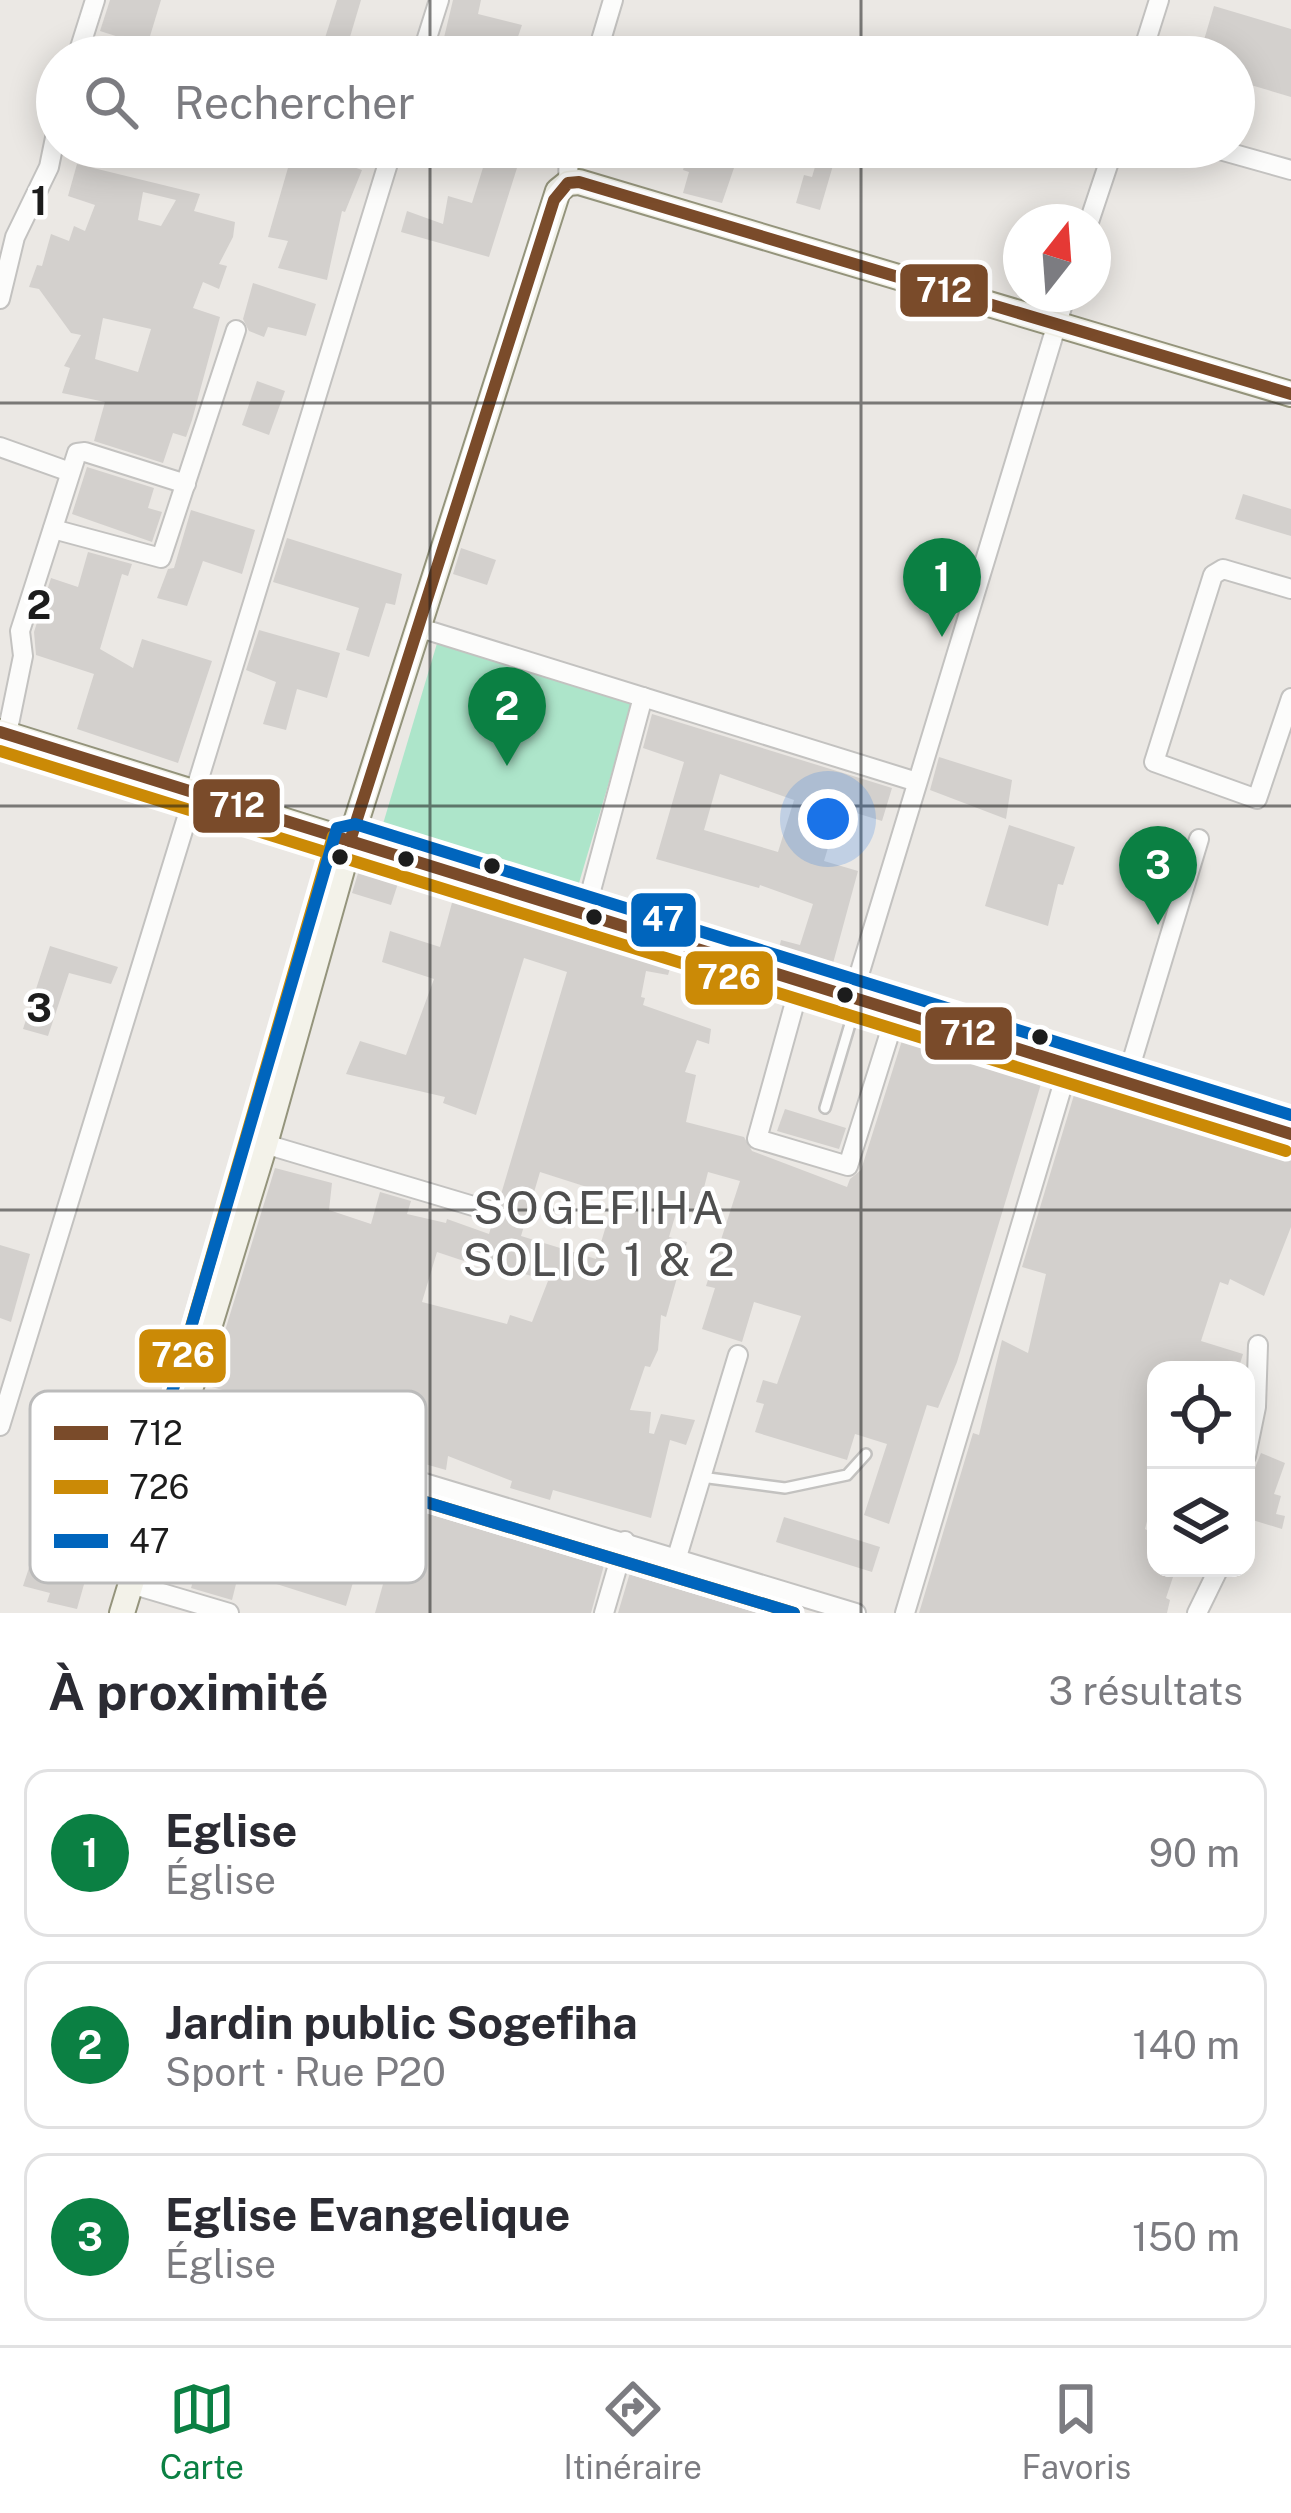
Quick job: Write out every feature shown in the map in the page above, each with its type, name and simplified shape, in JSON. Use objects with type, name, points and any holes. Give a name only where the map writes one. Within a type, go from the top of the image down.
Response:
[{"type":"street","points":[[84,36],[95,0]]},
{"type":"street","points":[[428,36],[439,0]]},
{"type":"street","points":[[602,36],[613,0]]},
{"type":"street","points":[[1148,36],[1159,0]]},
{"type":"street","points":[[1255,160],[1291,170]]},
{"type":"street","points":[[0,299],[15,237],[49,168]]},
{"type":"street","points":[[0,1426],[387,168]]},
{"type":"street","points":[[191,1391],[350,842],[554,200],[568,183],[568,168]]},
{"type":"street","points":[[1096,204],[1107,168]]},
{"type":"street","points":[[568,183],[580,182],[1291,394]]},
{"type":"street","points":[[855,998],[1060,312]]},
{"type":"street","points":[[53,529],[161,558],[236,330]]},
{"type":"street","points":[[0,447],[70,472]]},
{"type":"street","points":[[186,484],[77,453],[20,631],[23,656],[3,733],[1291,1134]]},
{"type":"street","points":[[1291,589],[1223,569],[1213,575],[1154,763],[1257,799],[1291,698]]},
{"type":"street","points":[[417,627],[917,782]]},
{"type":"street","points":[[585,914],[643,697]]},
{"type":"street","points":[[1125,1084],[1199,839]]},
{"type":"street","points":[[800,984],[757,1139],[848,1166],[897,1010]]},
{"type":"street","points":[[905,1613],[1069,1064]]},
{"type":"street","points":[[265,1144],[490,1211]]},
{"type":"street","points":[[1255,1412],[1258,1345]]},
{"type":"street","points":[[676,1557],[738,1355]]},
{"type":"street","points":[[426,1482],[856,1613]]},
{"type":"street","points":[[604,1613],[625,1541]]},
{"type":"street","points":[[1198,1613],[1215,1577]]},
{"type":"street","points":[[122,1613],[131,1584],[229,1613]]},
{"type":"lane","points":[[825,1108],[855,998]]},
{"type":"lane","points":[[701,1478],[785,1488],[848,1475],[866,1454]]},
{"type":"green space","points":[[438,640],[634,698],[576,893],[380,834]]},
{"type":"building","points":[[110,0],[161,0],[150,36],[100,31]]},
{"type":"building","points":[[337,0],[361,0],[350,36],[326,36]]},
{"type":"building","points":[[453,0],[481,0],[478,14],[522,25],[518,36],[444,36]]},
{"type":"building","points":[[1214,6],[1291,29],[1291,97],[1255,86],[1255,36],[1205,36]]},
{"type":"building","points":[[76,168],[200,194],[194,211],[235,222],[219,264],[227,266],[219,289],[203,282],[193,308],[220,317],[186,437],[173,433],[163,463],[94,441],[105,402],[62,393],[70,368],[64,366],[81,335],[71,333],[39,289],[29,287],[37,265],[42,266],[51,234],[69,241],[74,226],[85,231],[95,205],[68,196]],"holes":[[[143,192],[176,200],[161,226],[138,220]],[[103,318],[151,329],[138,372],[95,359]]]},
{"type":"building","points":[[288,168],[362,170],[342,211],[327,280],[278,268],[288,241],[268,237]]},
{"type":"building","points":[[483,168],[517,168],[489,257],[401,232],[407,211],[443,224],[448,196],[472,203]]},
{"type":"building","points":[[734,168],[722,203],[683,193],[689,172],[683,170]]},
{"type":"building","points":[[815,168],[832,168],[820,210],[796,203],[804,175],[812,177]]},
{"type":"building","points":[[253,283],[316,304],[306,336],[268,327],[264,337],[249,331],[243,319]]},
{"type":"building","points":[[257,381],[285,391],[269,435],[242,425]]},
{"type":"building","points":[[87,467],[154,488],[148,508],[162,512],[152,542],[72,514]]},
{"type":"building","points":[[1243,494],[1291,509],[1291,536],[1235,519]]},
{"type":"building","points":[[191,510],[255,530],[242,574],[203,561],[187,606],[157,598],[168,569],[174,568]]},
{"type":"building","points":[[287,538],[402,574],[395,605],[386,603],[369,657],[346,650],[359,608],[273,582]]},
{"type":"building","points":[[461,548],[496,560],[487,585],[453,574]]},
{"type":"building","points":[[88,552],[132,564],[128,576],[122,574],[100,649],[133,668],[142,639],[212,661],[178,763],[77,729],[94,674],[36,655],[34,632],[51,578],[78,587]]},
{"type":"building","points":[[259,630],[340,653],[327,698],[297,689],[286,730],[263,724],[276,682],[246,670]]},
{"type":"building","points":[[652,714],[892,788],[882,821],[840,808],[824,861],[858,871],[832,967],[778,953],[781,940],[800,945],[813,904],[760,885],[656,859],[684,762],[643,748]],"holes":[[[720,774],[794,800],[778,852],[704,830]]]},
{"type":"building","points":[[939,757],[1012,780],[1006,819],[930,790]]},
{"type":"building","points":[[1009,825],[1075,847],[1063,885],[1058,884],[1048,926],[985,906]]},
{"type":"building","points":[[372,866],[401,874],[391,905],[352,893],[359,870],[370,873]]},
{"type":"building","points":[[475,897],[520,912],[518,920],[540,927],[543,919],[566,926],[563,935],[597,946],[600,936],[673,959],[668,975],[646,971],[641,997],[645,998],[643,1005],[711,1029],[709,1044],[697,1040],[685,1072],[696,1075],[686,1122],[744,1137],[752,1151],[847,1187],[861,1170],[905,1031],[1044,1074],[957,1362],[938,1408],[927,1405],[889,1524],[864,1515],[887,1444],[855,1434],[847,1460],[755,1432],[764,1404],[756,1402],[763,1380],[777,1384],[801,1316],[754,1302],[742,1342],[702,1329],[715,1288],[706,1286],[740,1181],[708,1172],[697,1215],[678,1206],[669,1237],[687,1242],[666,1317],[661,1315],[658,1350],[650,1367],[645,1366],[630,1410],[651,1412],[649,1433],[654,1434],[661,1414],[695,1420],[686,1445],[670,1440],[651,1518],[553,1490],[550,1500],[510,1488],[512,1481],[448,1456],[446,1470],[426,1464],[426,1391],[226,1391],[208,1386],[275,1168],[332,1183],[329,1210],[371,1224],[380,1192],[411,1201],[407,1214],[446,1223],[447,1219],[489,1234],[502,1216],[499,1201],[567,972],[524,958],[476,1115],[443,1103],[445,1097],[346,1074],[360,1041],[406,1055],[434,979],[382,962],[390,931],[440,947],[453,899],[472,905]],"holes":[[[540,1172],[615,1196],[596,1259],[521,1236]],[[437,1252],[464,1261],[465,1256],[548,1281],[532,1322],[510,1315],[507,1324],[422,1302]]]},
{"type":"building","points":[[50,946],[118,967],[111,984],[69,973],[48,1036],[23,1029]]},
{"type":"building","points":[[1077,1085],[1291,1151],[1291,1227],[1264,1296],[1230,1279],[1228,1285],[1220,1282],[1201,1341],[1243,1354],[1241,1361],[1147,1361],[1147,1577],[1173,1577],[1167,1613],[919,1613],[973,1433],[979,1435],[1002,1340],[1028,1353],[1046,1274],[1022,1267]]},
{"type":"building","points":[[785,1109],[846,1128],[839,1149],[777,1131]]},
{"type":"building","points":[[0,1245],[30,1254],[11,1322],[0,1318]]},
{"type":"building","points":[[1261,1453],[1285,1463],[1274,1494],[1281,1496],[1276,1514],[1285,1516],[1282,1529],[1255,1521],[1255,1468]]},
{"type":"building","points":[[426,1499],[607,1554],[591,1613],[375,1613],[383,1583],[426,1583]]},
{"type":"building","points":[[784,1517],[880,1547],[872,1572],[776,1542]]},
{"type":"building","points":[[30,1565],[30,1583],[84,1583],[77,1609],[47,1602],[50,1593],[23,1586]]},
{"type":"building","points":[[632,1566],[782,1609],[781,1613],[618,1613]]},
{"type":"building","points":[[193,1583],[236,1583],[232,1600],[191,1588]]},
{"type":"building","points":[[273,1583],[353,1583],[346,1606]]},
{"type":"transit line","name":"712","points":[[350,841],[554,200],[568,183],[579,182],[1291,394]]},
{"type":"transit line","name":"712","points":[[0,732],[1291,1134]]},
{"type":"transit line","name":"726","points":[[0,751],[1286,1151]]},
{"type":"transit line","name":"47","points":[[172,1391],[337,828],[355,824],[1291,1115]]},
{"type":"transit line","name":"726","points":[[172,1391],[333,836]]},
{"type":"transit line","name":"726","points":[[426,1502],[794,1613]]},
{"type":"transit line","name":"47","points":[[426,1502],[794,1613]]},
{"type":"place","name":"Eglise","points":[[942,637]]},
{"type":"place","name":"Jardin public Sogefiha","points":[[507,766]]},
{"type":"place","name":"Eglise Evangelique","points":[[1158,925]]},
{"type":"district","name":"SOGEFIHA SOLIC 1 & 2","points":[[600,1233]]}]
